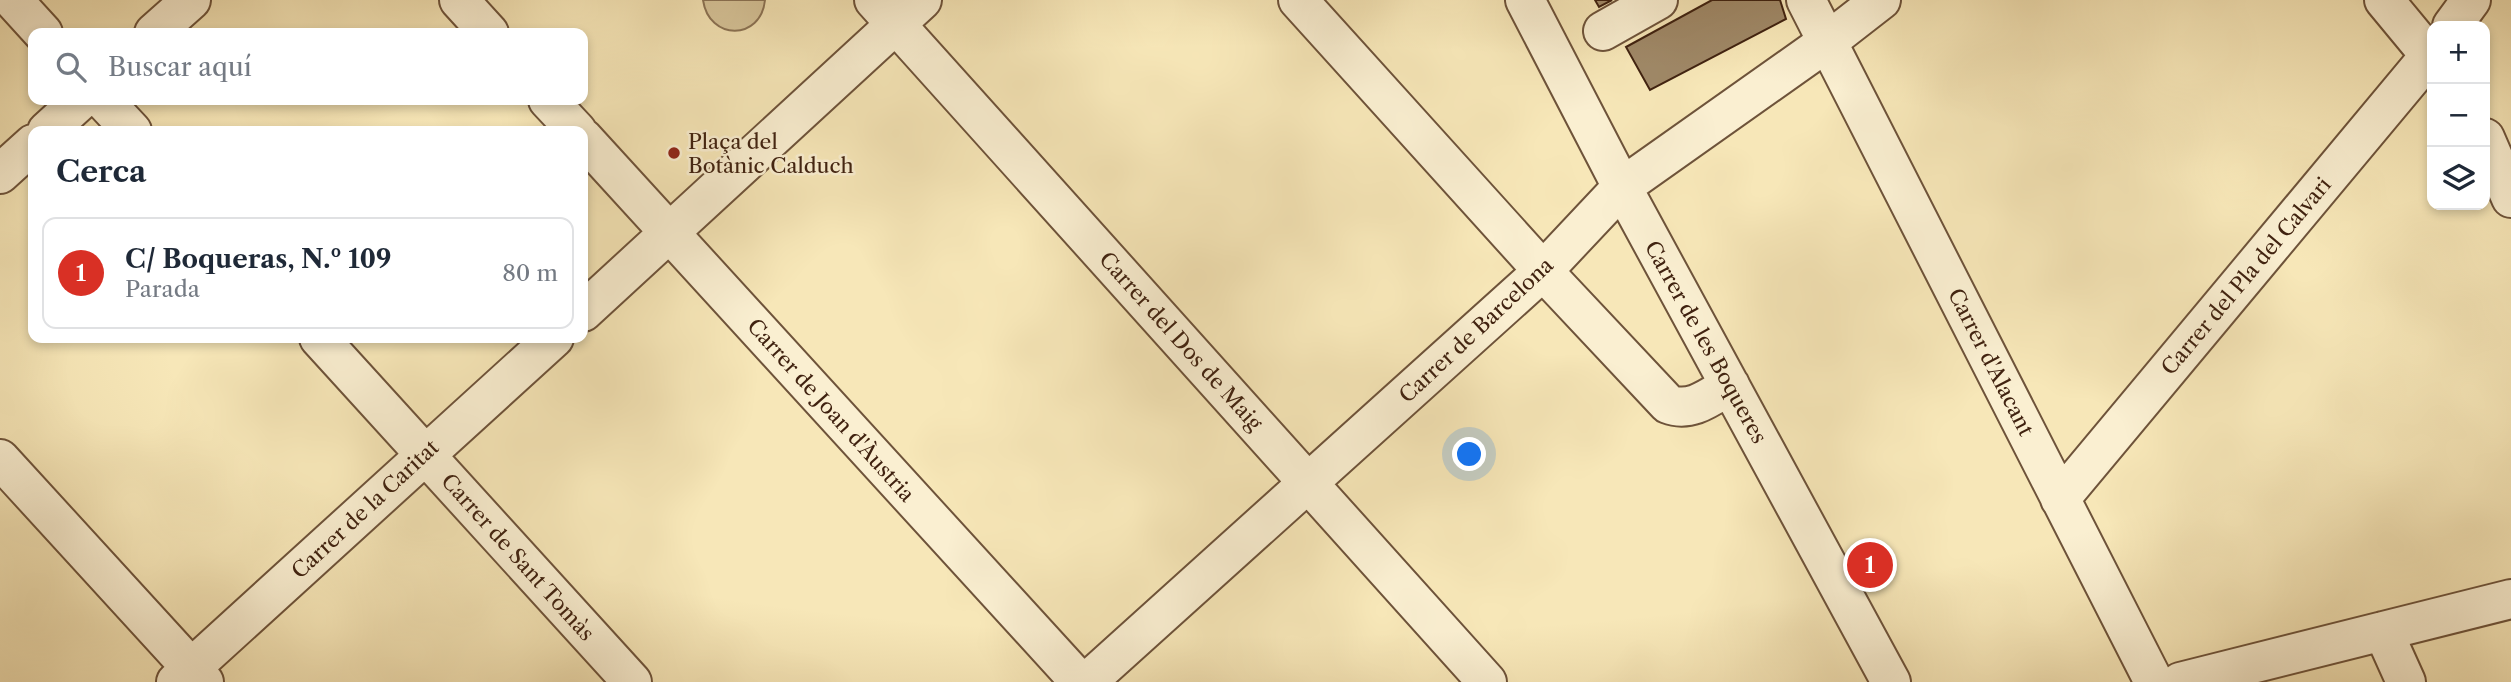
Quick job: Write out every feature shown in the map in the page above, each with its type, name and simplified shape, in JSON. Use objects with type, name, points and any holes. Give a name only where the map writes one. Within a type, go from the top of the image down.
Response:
[{"type":"street","points":[[13,0],[38,28]]},
{"type":"street","points":[[160,28],[191,0]]},
{"type":"street","points":[[459,0],[484,28]]},
{"type":"street","points":[[1298,0],[1543,271],[1668,404],[1679,408],[1690,407],[1730,386]]},
{"type":"street","name":"Carrer de les Boqueres","points":[[1525,0],[1622,187],[1891,682]]},
{"type":"street","points":[[1602,31],[1658,0]]},
{"type":"street","points":[[1806,0],[1828,42]]},
{"type":"street","name":"Carrer de Barcelona","points":[[1087,682],[1543,271],[1622,187],[1828,42],[1881,0]]},
{"type":"street","points":[[2384,0],[2427,39]]},
{"type":"street","name":"Carrer del Pla del Calvari","points":[[2456,21],[2471,0]]},
{"type":"street","points":[[588,308],[670,234],[897,8]]},
{"type":"street","name":"Carrer del Dos de Maig","points":[[897,8],[1308,483],[1487,682]]},
{"type":"street","name":"Carrer d'Alacant","points":[[1828,42],[2154,682]]},
{"type":"street","name":"Carrer del Pla del Calvari","points":[[2060,499],[2427,60]]},
{"type":"street","points":[[52,126],[76,105]]},
{"type":"street","points":[[108,105],[127,126]]},
{"type":"street","points":[[553,105],[572,126]]},
{"type":"street","name":"Carrer de Joan d'Àustria","points":[[588,144],[1080,682]]},
{"type":"street","points":[[2489,147],[2511,198]]},
{"type":"street","points":[[0,174],[28,149]]},
{"type":"street","name":"Carrer de Sant Tomàs","points":[[324,343],[632,682]]},
{"type":"street","name":"Carrer de la Caritat","points":[[191,677],[424,454],[548,343]]},
{"type":"street","points":[[0,459],[191,677]]},
{"type":"street","points":[[2180,682],[2511,599]]},
{"type":"street","points":[[2383,631],[2406,682]]},
{"type":"shaded area","points":[[703,0],[765,0],[754,23],[735,31],[724,29],[715,23],[707,13]]},
{"type":"building","points":[[1595,0],[1612,0],[1599,7]]},
{"type":"building","points":[[1712,0],[1780,0],[1786,19],[1650,90],[1626,47]]},
{"type":"place","name":"Plaça del Botànic Calduch","points":[[674,153]]},
{"type":"place","name":"C/ Boqueras, N.º 109","points":[[1870,565]]}]
